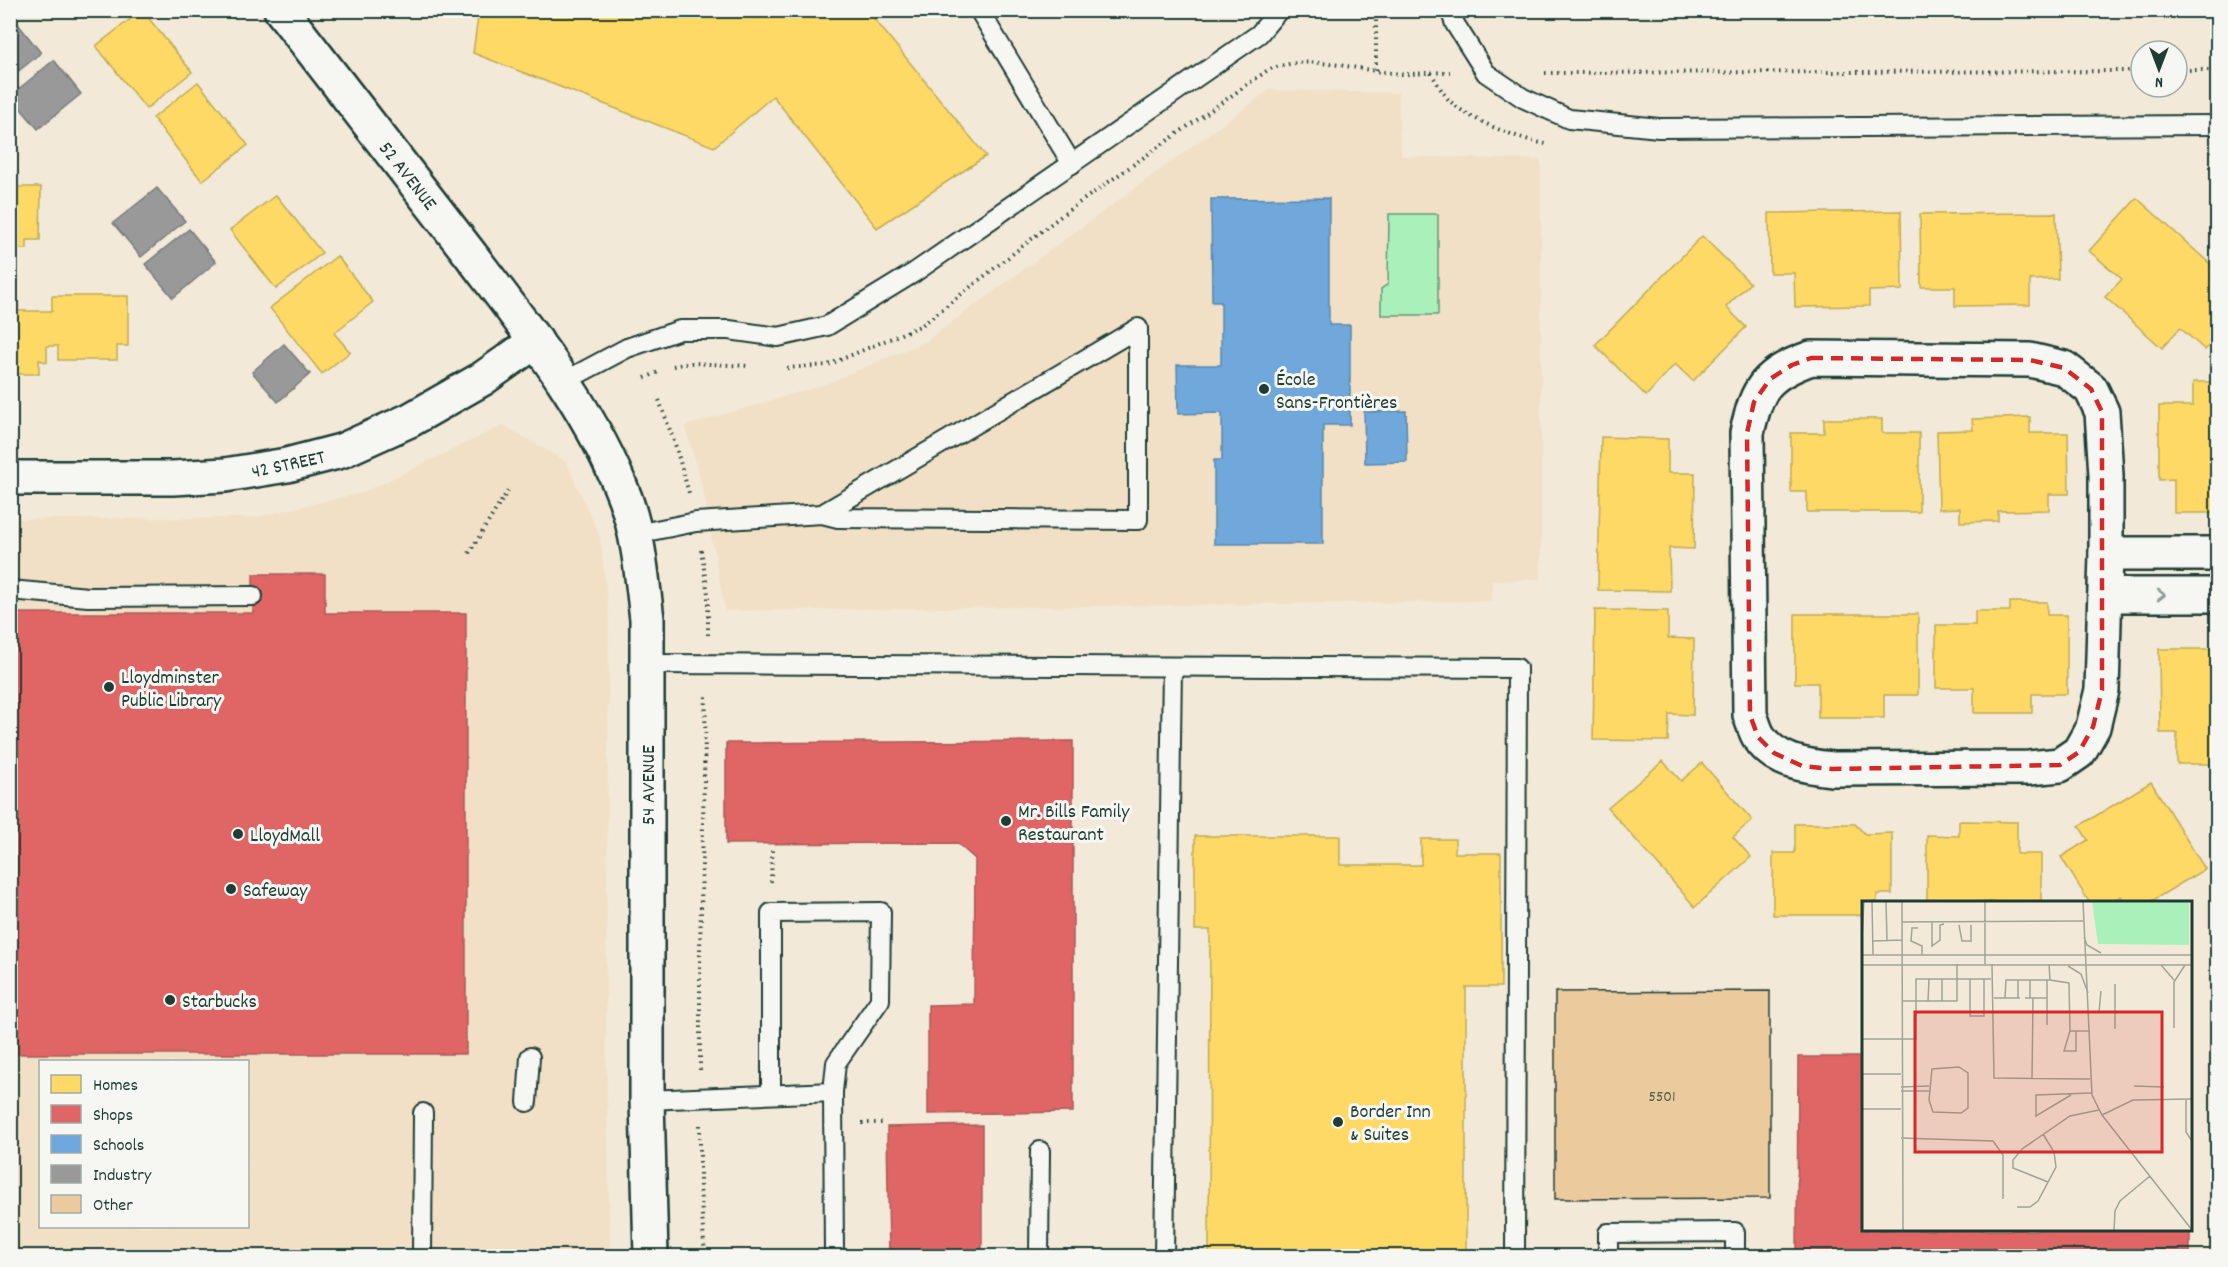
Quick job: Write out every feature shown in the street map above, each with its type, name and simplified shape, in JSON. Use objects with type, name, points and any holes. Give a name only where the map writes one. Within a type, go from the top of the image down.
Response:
[{"type":"street","name":"52 AVENUE","points":[[281,10],[536,340]]},
{"type":"street","name":"54 AVENUE","points":[[536,340],[592,425],[624,498],[636,534],[647,619],[647,1100],[651,1257]]},
{"type":"street","name":"42 STREET","points":[[10,478],[152,478],[225,475],[258,471],[341,451],[410,420],[482,379],[536,340]]},
{"type":"street","points":[[1811,358],[2030,360],[2064,368],[2091,389],[2102,412],[2106,475],[2105,595],[2102,690],[2093,727],[2079,752],[2060,765],[2029,768],[1832,769],[1802,766],[1774,753],[1758,737],[1750,715],[1747,433],[1754,402],[1770,379],[1792,365],[1811,358]]},
{"type":"street","points":[[2106,554],[2217,554]]},
{"type":"street","points":[[2105,595],[2217,595]]},
{"type":"lane","points":[[979,10],[1071,164]]},
{"type":"lane","points":[[565,381],[627,348],[680,330],[729,330],[778,336],[827,326],[915,272],[1259,34],[1279,10]]},
{"type":"lane","points":[[1450,10],[1455,24],[1486,73],[1523,98],[1569,119],[1659,128],[2217,125]]},
{"type":"lane","points":[[636,534],[696,522],[822,514],[838,518],[1138,520],[1138,328],[822,514]]},
{"type":"lane","points":[[10,590],[87,597],[253,596]]},
{"type":"lane","points":[[648,664],[1517,668],[1515,1257]]},
{"type":"lane","points":[[1164,1257],[1172,667]]},
{"type":"lane","points":[[771,1094],[771,913],[881,912],[880,1000],[836,1063],[833,1092],[834,1257]]},
{"type":"lane","points":[[527,1102],[530,1057]]},
{"type":"lane","points":[[647,1100],[833,1092]]},
{"type":"lane","points":[[422,1257],[423,1113]]},
{"type":"lane","points":[[1039,1257],[1040,1151]]},
{"type":"lane","points":[[1608,1257],[1608,1233],[1735,1232],[1735,1257]]},
{"type":"path","points":[[1376,10],[1376,70]]},
{"type":"path","points":[[787,368],[828,365],[922,325],[1071,208],[1268,70],[1280,65],[1302,63],[1403,74],[1448,72]]},
{"type":"path","points":[[1553,73],[2129,70]]},
{"type":"path","points":[[2189,70],[2217,70]]},
{"type":"path","points":[[1431,72],[1449,100],[1467,113],[1515,135],[1552,145]]},
{"type":"path","points":[[645,378],[669,367],[692,363],[751,366]]},
{"type":"path","points":[[659,400],[690,496]]},
{"type":"path","points":[[469,553],[510,489]]},
{"type":"path","points":[[700,546],[708,594],[708,621]]},
{"type":"path","points":[[700,1046],[706,705]]},
{"type":"path","points":[[700,1133],[700,1186],[705,1257]]},
{"type":"highlighted area","points":[[1811,358],[2030,360],[2064,368],[2091,389],[2102,412],[2102,690],[2093,727],[2079,752],[2060,765],[1832,769],[1802,766],[1774,753],[1758,737],[1750,715],[1747,433],[1754,402],[1770,379],[1792,365]]},
{"type":"shaded area","points":[[1269,90],[1398,93],[1401,156],[1541,160],[1541,579],[1492,581],[1491,601],[725,611],[703,489],[685,426],[823,385],[926,341]]},
{"type":"shaded area","points":[[504,425],[566,462],[600,536],[609,614],[606,1028],[610,1256],[11,1256],[10,519],[253,518],[364,492]]},
{"type":"green space","points":[[1389,214],[1438,214],[1438,315],[1381,315],[1381,289],[1388,284]]},
{"type":"building: Homes","points":[[142,10],[192,72],[146,109],[96,46]]},
{"type":"building: Homes","points":[[479,10],[867,10],[986,156],[877,228],[773,96],[714,147],[473,53]]},
{"type":"building: Homes","points":[[198,82],[248,145],[202,181],[153,118]]},
{"type":"building: Homes","points":[[10,187],[41,187],[40,240],[27,240],[27,249],[10,249]]},
{"type":"building: Homes","points":[[276,195],[322,253],[276,289],[230,230]]},
{"type":"building: Homes","points":[[2137,198],[2218,271],[2218,337],[2205,350],[2180,328],[2162,348],[2105,297],[2122,279],[2089,251]]},
{"type":"building: Homes","points":[[1901,211],[1902,290],[1869,291],[1869,306],[1795,307],[1794,273],[1770,273],[1769,213]]},
{"type":"building: Homes","points":[[2056,213],[2058,279],[2030,280],[2030,305],[1955,306],[1955,287],[1921,287],[1920,214]]},
{"type":"building: Homes","points":[[1702,236],[1750,283],[1726,307],[1746,327],[1693,381],[1675,364],[1646,396],[1595,345]]},
{"type":"building: Homes","points":[[337,256],[373,302],[334,333],[350,352],[322,374],[270,308]]},
{"type":"building: Homes","points":[[52,296],[128,296],[128,346],[117,346],[117,360],[58,360],[58,346],[47,346],[47,362],[39,360],[39,374],[10,374],[10,311],[52,311]]},
{"type":"building: Homes","points":[[2193,382],[2218,382],[2218,513],[2174,513],[2174,479],[2159,480],[2159,406],[2193,406]]},
{"type":"building: Homes","points":[[2030,417],[2030,433],[2068,433],[2069,494],[2049,494],[2049,510],[1998,511],[1998,521],[1960,522],[1960,508],[1939,509],[1937,431],[1973,430],[1972,419]]},
{"type":"building: Homes","points":[[1824,419],[1882,419],[1882,433],[1919,433],[1919,512],[1807,512],[1807,492],[1791,492],[1791,433],[1824,433]]},
{"type":"building: Homes","points":[[1601,437],[1668,439],[1668,473],[1695,473],[1694,549],[1669,548],[1670,591],[1598,590]]},
{"type":"building: Homes","points":[[2010,602],[2047,602],[2047,615],[2067,615],[2067,694],[2032,694],[2032,713],[1974,713],[1974,688],[1936,688],[1936,625],[1975,625],[1975,611],[2010,611]]},
{"type":"building: Homes","points":[[1595,610],[1668,611],[1668,638],[1694,639],[1693,715],[1669,714],[1668,741],[1593,740]]},
{"type":"building: Homes","points":[[1795,614],[1918,614],[1918,695],[1884,695],[1884,718],[1818,718],[1818,683],[1795,683]]},
{"type":"building: Homes","points":[[2159,649],[2218,649],[2218,764],[2177,764],[2177,733],[2160,733]]},
{"type":"building: Homes","points":[[1663,761],[1681,781],[1702,763],[1752,820],[1733,837],[1751,857],[1695,907],[1608,808]]},
{"type":"building: Homes","points":[[2151,782],[2205,869],[2152,901],[2124,901],[2121,896],[2112,901],[2088,901],[2061,857],[2088,840],[2079,826]]},
{"type":"building: Homes","points":[[1959,821],[2017,822],[2017,854],[2041,854],[2041,901],[1927,900],[1927,835],[1959,836]]},
{"type":"building: Homes","points":[[1795,824],[1855,824],[1865,834],[1892,833],[1892,894],[1877,894],[1877,901],[1862,901],[1862,915],[1773,915],[1773,853],[1795,853]]},
{"type":"building: Homes","name":"Border Inn & Suites","points":[[1195,836],[1340,836],[1340,865],[1421,865],[1421,839],[1455,839],[1455,853],[1501,853],[1501,987],[1466,987],[1466,1256],[1209,1256],[1210,930],[1195,930]]},
{"type":"building: Shops","name":"LloydMall","points":[[253,574],[325,574],[325,613],[466,613],[466,1054],[10,1054],[10,613],[253,613]]},
{"type":"building: Shops","points":[[1073,741],[1073,1112],[928,1114],[928,1005],[974,1004],[975,859],[957,843],[726,844],[726,743]]},
{"type":"building: Shops","points":[[1798,1057],[1862,1057],[1862,1231],[2190,1231],[2190,1256],[1797,1256]]},
{"type":"building: Shops","points":[[982,1125],[982,1256],[889,1256],[887,1127]]},
{"type":"building: Schools","name":"École Sans-Frontières","points":[[1329,198],[1329,325],[1350,325],[1350,425],[1323,425],[1323,544],[1214,544],[1214,460],[1222,460],[1222,413],[1178,414],[1177,365],[1221,365],[1221,302],[1212,302],[1211,199]]},
{"type":"building: Schools","points":[[1406,411],[1407,462],[1365,463],[1364,412]]},
{"type":"building: Industry","points":[[14,19],[41,53],[10,78],[10,22]]},
{"type":"building: Industry","points":[[54,60],[81,94],[38,129],[10,96]]},
{"type":"building: Industry","points":[[157,188],[185,221],[141,257],[113,223]]},
{"type":"building: Industry","points":[[189,229],[216,262],[173,298],[145,264]]},
{"type":"building: Industry","points":[[284,344],[310,374],[278,402],[252,372]]},
{"type":"building: Other","points":[[1770,991],[1770,1198],[1555,1199],[1555,992]]},
{"type":"place","name":"École Sans-Frontières","points":[[1264,389]]},
{"type":"place","name":"Lloydminster Public Library","points":[[109,687]]},
{"type":"place","name":"Mr. Bills Family Restaurant","points":[[1006,821]]},
{"type":"place","name":"LloydMall","points":[[238,834]]},
{"type":"place","name":"Safeway","points":[[231,889]]},
{"type":"place","name":"Starbucks","points":[[170,1000]]},
{"type":"place","name":"Border Inn & Suites","points":[[1338,1122]]}]
